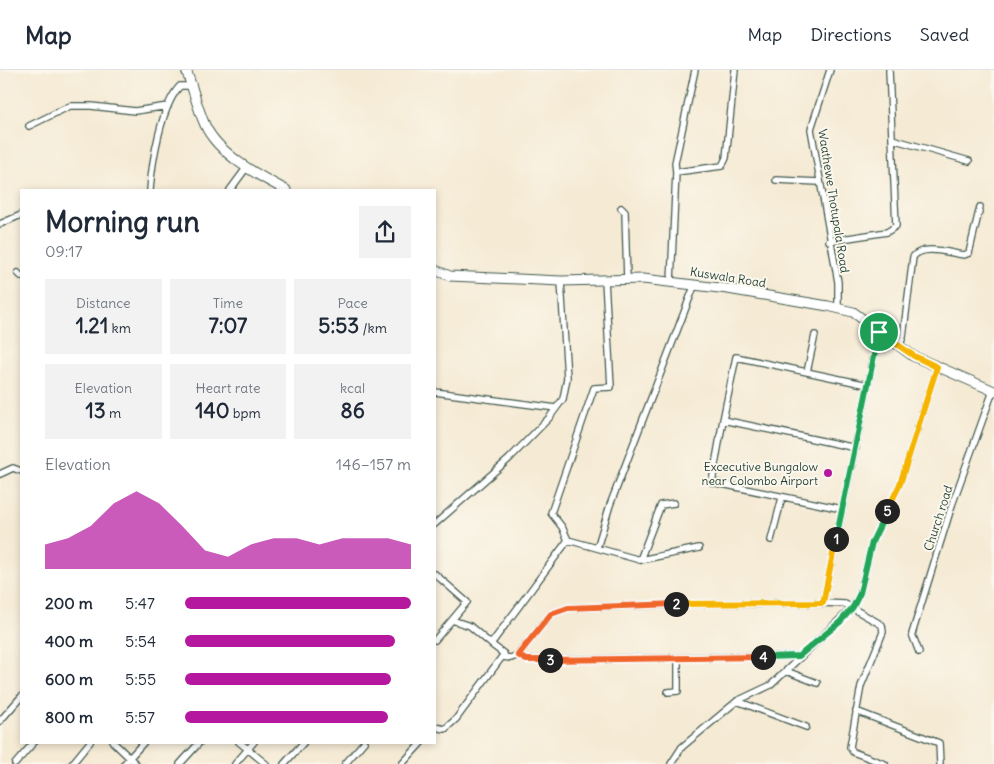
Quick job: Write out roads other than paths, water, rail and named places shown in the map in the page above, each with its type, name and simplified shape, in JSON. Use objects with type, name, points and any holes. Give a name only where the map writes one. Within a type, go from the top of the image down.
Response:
[{"type":"street","points":[[186,70],[206,127],[230,154],[247,167],[284,189]]},
{"type":"street","points":[[671,282],[675,163],[695,70]]},
{"type":"street","points":[[676,172],[722,166],[726,158],[735,70]]},
{"type":"street","name":"Waathewe Thotupala Road","points":[[830,70],[811,129],[838,282],[838,308]]},
{"type":"street","points":[[830,241],[887,232],[896,226],[889,70]]},
{"type":"street","points":[[150,189],[156,144],[172,94],[180,86],[192,86]]},
{"type":"street","points":[[29,126],[70,106],[90,106],[136,112],[168,106]]},
{"type":"street","points":[[892,139],[969,162]]},
{"type":"street","points":[[231,189],[247,167]]},
{"type":"street","points":[[776,180],[820,182]]},
{"type":"street","points":[[899,347],[904,337],[913,257],[916,253],[925,250],[964,255],[969,252],[980,207]]},
{"type":"street","points":[[621,208],[625,212],[627,280]]},
{"type":"street","points":[[0,224],[20,215]]},
{"type":"street","name":"Kuswala Road","points":[[436,270],[450,276],[561,281],[627,280],[695,284],[838,308],[854,312],[899,347],[914,356],[994,391]]},
{"type":"street","points":[[605,280],[611,387],[594,388],[551,513],[562,527],[568,540],[640,560],[699,548]]},
{"type":"street","points":[[436,523],[509,458],[563,399],[567,378],[561,281]]},
{"type":"street","points":[[597,548],[610,505],[695,284]]},
{"type":"street","points":[[823,603],[879,332]]},
{"type":"street","points":[[807,372],[815,335]]},
{"type":"street","points":[[842,509],[712,482],[736,357],[868,384]]},
{"type":"street","points":[[671,764],[682,747],[737,701],[771,685],[799,656],[840,622],[853,607],[860,593],[872,542],[900,484],[937,367]]},
{"type":"street","name":"Church road","points":[[919,652],[912,634],[952,505],[994,391]]},
{"type":"street","points":[[436,392],[556,408]]},
{"type":"street","points":[[723,420],[856,448]]},
{"type":"street","points":[[0,474],[13,468],[20,471]]},
{"type":"street","points":[[771,540],[782,498]]},
{"type":"street","points":[[640,560],[661,505],[674,503]]},
{"type":"street","points":[[491,644],[568,540]]},
{"type":"street","points":[[436,578],[467,602],[436,639]]},
{"type":"street","points":[[502,657],[511,658],[518,655],[551,614],[568,608],[688,604],[845,604],[882,625],[883,632],[861,686],[850,746],[853,752],[884,764]]},
{"type":"street","points":[[436,728],[445,730],[456,719],[504,654],[470,626],[452,620]]},
{"type":"street","points":[[518,655],[526,660],[799,656]]},
{"type":"street","points":[[668,692],[678,691],[678,658]]},
{"type":"street","points":[[786,671],[817,683]]},
{"type":"street","points":[[0,721],[20,698]]},
{"type":"street","points":[[737,701],[806,727]]},
{"type":"street","points":[[856,711],[939,744],[940,764]]},
{"type":"street","points":[[15,764],[32,744]]},
{"type":"street","points":[[72,764],[88,744]]},
{"type":"street","points":[[115,744],[136,764]]},
{"type":"street","points":[[124,764],[142,744]]},
{"type":"street","points":[[180,764],[198,744]]},
{"type":"street","points":[[241,744],[266,764]]},
{"type":"street","points":[[235,764],[252,744]]},
{"type":"street","points":[[284,764],[302,744]]},
{"type":"street","points":[[348,763],[362,744]]},
{"type":"street","points":[[402,764],[420,744]]},
{"type":"place","name":"Excecutive Bungalow near Colombo Airport","points":[[828,473]]}]
